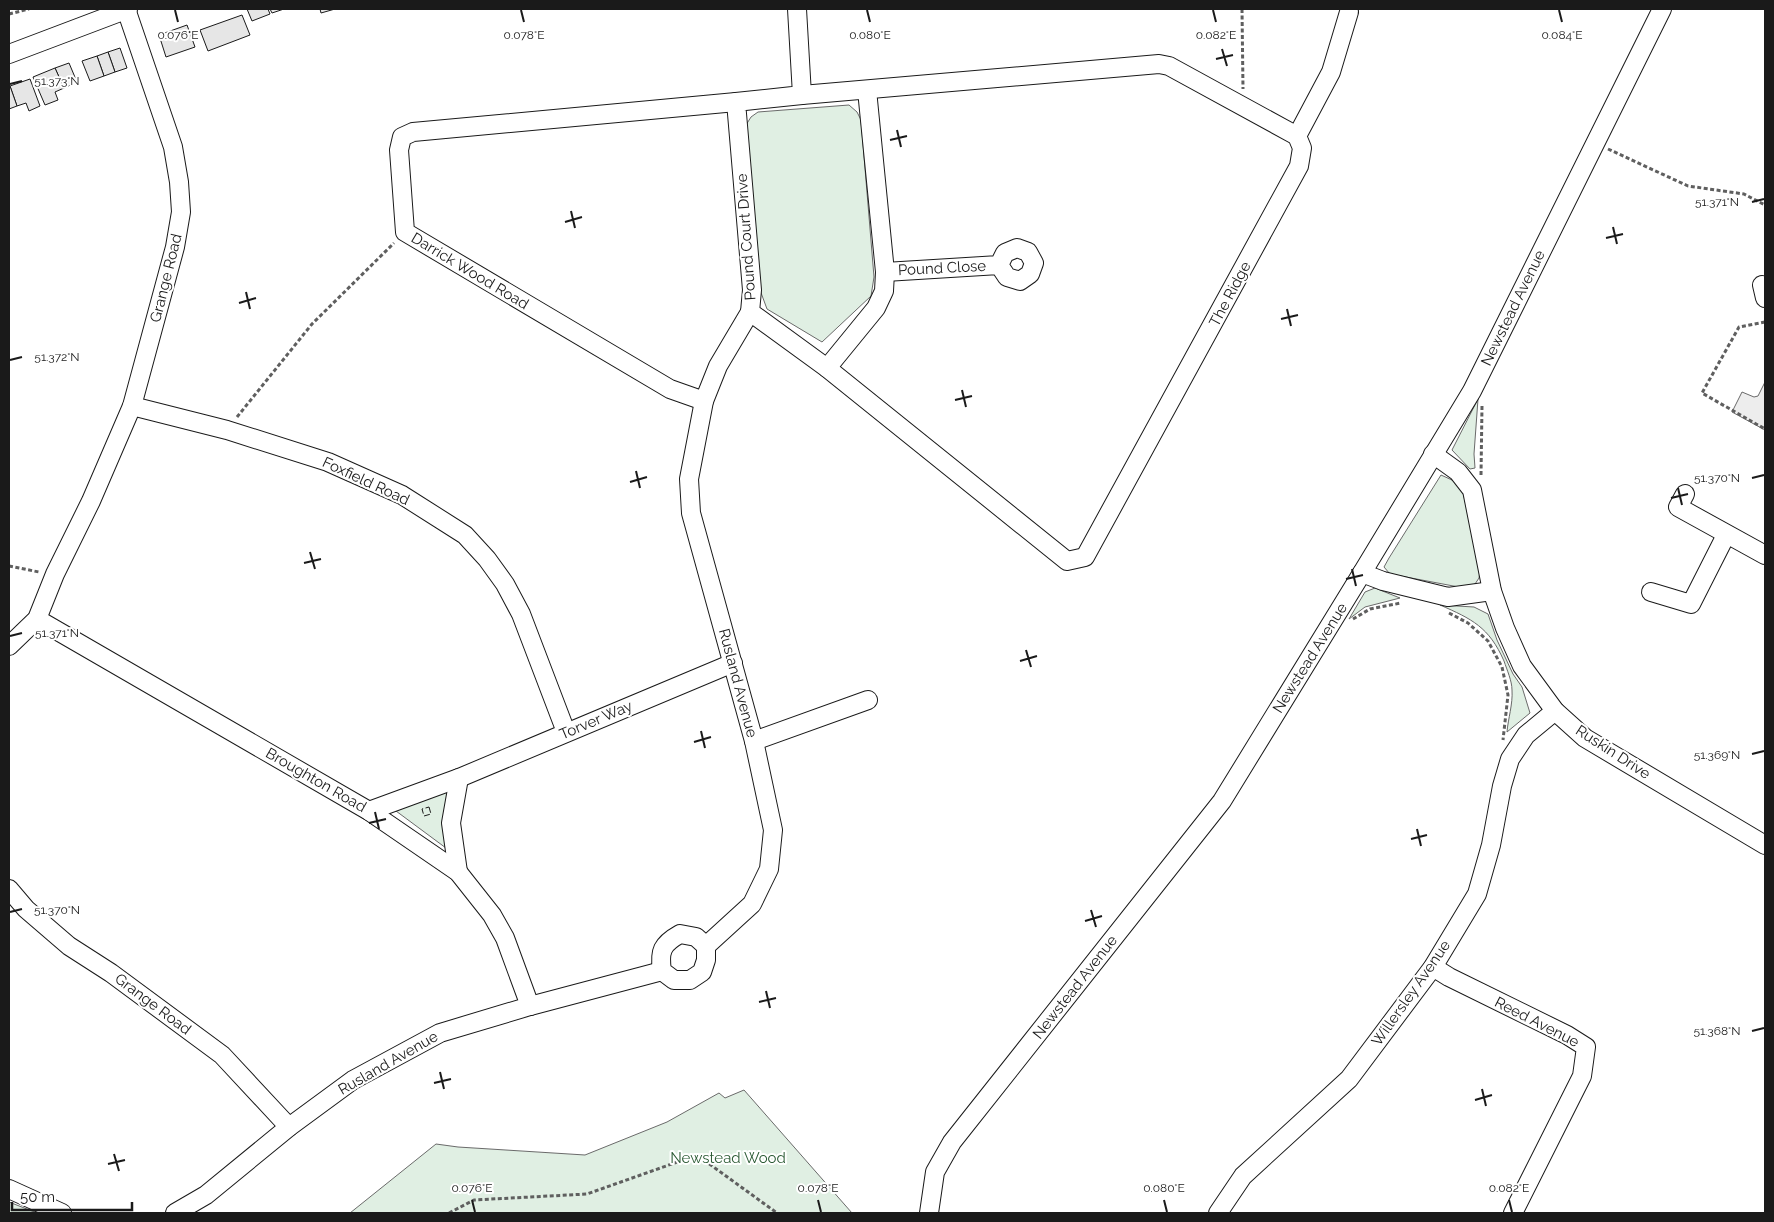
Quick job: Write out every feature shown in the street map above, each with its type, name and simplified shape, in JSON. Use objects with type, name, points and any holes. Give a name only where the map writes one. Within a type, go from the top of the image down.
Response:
[{"type":"street","name":"Grange Road","points":[[9,54],[127,9],[173,147],[179,182],[181,212],[175,247],[132,406],[55,574],[37,619],[9,646]]},
{"type":"street","points":[[797,9],[802,95]]},
{"type":"street","name":"Newstead Avenue","points":[[928,1213],[934,1172],[952,1142],[1222,801],[1362,573],[1472,391],[1594,142],[1662,9]]},
{"type":"street","points":[[736,102],[1159,64],[1170,66],[1297,136],[1331,72],[1349,12]]},
{"type":"street","points":[[827,368],[876,308],[884,291],[885,272],[867,90]]},
{"type":"street","name":"Darrick Wood Road","points":[[704,401],[670,389],[405,232],[399,150],[402,137],[413,132],[736,102]]},
{"type":"street","name":"Pound Court Drive","points":[[736,102],[752,290],[750,312],[827,368]]},
{"type":"street","name":"The Ridge","points":[[827,368],[1067,561],[1085,557],[1299,166],[1302,148],[1297,136]]},
{"type":"street","name":"Pound Close","points":[[885,272],[999,265]]},
{"type":"street","name":"Rusland Avenue","points":[[706,946],[752,904],[769,870],[773,830],[754,741],[691,513],[689,479],[704,401],[718,366],[750,312]]},
{"type":"street","name":"Foxfield Road","points":[[132,406],[227,430],[320,459],[402,495],[465,536],[487,559],[505,584],[517,606],[566,732]]},
{"type":"street","name":"Ruskin Drive","points":[[1433,454],[1458,472],[1472,490],[1492,591],[1505,628],[1522,666],[1555,710],[1585,738],[1765,845]]},
{"type":"street","points":[[1685,494],[1678,507],[1765,555]]},
{"type":"street","points":[[1652,592],[1691,604],[1726,535]]},
{"type":"street","points":[[1362,573],[1421,592],[1448,597],[1492,591]]},
{"type":"street","name":"Broughton Road","points":[[37,619],[369,811],[458,872],[492,915],[505,938],[530,1006]]},
{"type":"street","name":"Torver Way","points":[[369,811],[459,778],[733,663]]},
{"type":"street","points":[[754,741],[868,700]]},
{"type":"street","name":"Willersley Avenue","points":[[1218,1213],[1243,1176],[1349,1079],[1433,967],[1477,894],[1491,845],[1502,786],[1510,759],[1526,735],[1555,710]]},
{"type":"street","points":[[458,872],[451,823],[459,778]]},
{"type":"street","name":"Grange Road","points":[[9,889],[26,909],[69,946],[112,973],[222,1055],[289,1127]]},
{"type":"street","points":[[680,934],[696,937],[706,946],[706,960],[702,972],[690,980],[674,980],[662,971],[660,956],[666,942],[680,934]]},
{"type":"street","name":"Reed Avenue","points":[[1433,967],[1449,977],[1567,1035],[1586,1047],[1582,1076],[1513,1213]]},
{"type":"street","name":"Rusland Avenue","points":[[175,1213],[206,1194],[289,1127],[353,1080],[440,1033],[530,1006],[662,971]]},
{"type":"street","points":[[9,1189],[62,1213]]},
{"type":"path","points":[[9,14],[28,9]]},
{"type":"path","points":[[1238,104],[1243,92],[1242,9]]},
{"type":"path","points":[[1594,142],[1688,186],[1744,194],[1765,205]]},
{"type":"path","points":[[227,430],[312,324],[405,232]]},
{"type":"path","points":[[1765,322],[1738,327],[1702,393],[1765,429]]},
{"type":"path","points":[[1472,490],[1482,473],[1482,401]]},
{"type":"path","points":[[9,566],[55,574]]},
{"type":"path","points":[[1349,622],[1370,609],[1402,603],[1421,592]]},
{"type":"path","points":[[1446,611],[1468,623],[1488,641],[1502,667],[1508,696],[1502,740],[1510,759]]},
{"type":"path","points":[[449,1213],[474,1200],[587,1194],[697,1154],[777,1213]]},
{"type":"green space","points":[[849,105],[857,112],[861,120],[874,277],[871,296],[822,342],[767,309],[760,290],[746,125],[751,117],[758,112]]},
{"type":"green space","points":[[1478,399],[1474,454],[1475,468],[1470,469],[1452,450]]},
{"type":"green space","points":[[1441,475],[1452,480],[1462,489],[1481,564],[1479,578],[1475,584],[1464,588],[1390,574],[1384,567]]},
{"type":"green space","points":[[1375,588],[1400,598],[1365,607],[1349,619],[1365,592]]},
{"type":"green space","points":[[1440,605],[1474,607],[1488,614],[1497,640],[1513,674],[1522,687],[1530,713],[1507,732],[1512,701],[1512,687],[1498,649],[1486,632],[1470,620]]},
{"type":"green space","points":[[448,790],[450,851],[396,811]]},
{"type":"green space","name":"Newstead Wood","points":[[744,1090],[852,1213],[350,1213],[436,1144],[585,1155],[667,1122],[719,1093],[725,1098]]},
{"type":"green space","points":[[9,1202],[37,1213],[9,1213]]},
{"type":"shaded area","points":[[1765,382],[1765,430],[1732,412],[1742,392],[1754,397],[1758,396]]},
{"type":"building","points":[[247,9],[268,9],[270,14],[252,21]]},
{"type":"building","points":[[270,9],[284,9],[272,13]]},
{"type":"building","points":[[320,9],[335,9],[321,13]]},
{"type":"building","points":[[242,15],[250,35],[208,51],[200,30]]},
{"type":"building","points":[[187,25],[195,47],[166,57],[159,35]]},
{"type":"building","points":[[120,48],[127,68],[115,72],[108,52]]},
{"type":"building","points":[[108,52],[115,72],[104,76],[97,56]]},
{"type":"building","points":[[97,56],[104,76],[90,81],[82,61]]},
{"type":"building","points":[[69,63],[77,82],[64,88],[55,68]]},
{"type":"building","points":[[55,68],[64,88],[55,92],[58,100],[45,105],[33,77]]},
{"type":"building","points":[[30,79],[40,106],[29,111],[26,103],[17,106],[10,86]]},
{"type":"building","points":[[9,86],[17,106],[9,109]]},
{"type":"fence","points":[[429,807],[431,814],[424,816],[422,809],[429,807]]}]
